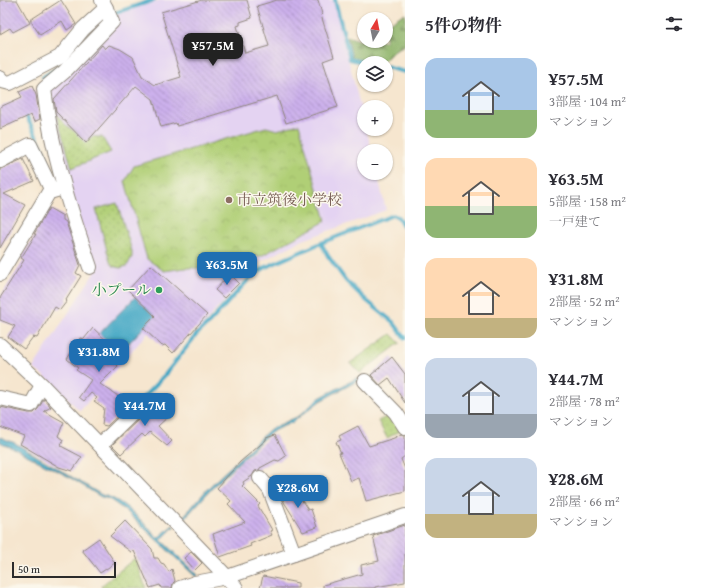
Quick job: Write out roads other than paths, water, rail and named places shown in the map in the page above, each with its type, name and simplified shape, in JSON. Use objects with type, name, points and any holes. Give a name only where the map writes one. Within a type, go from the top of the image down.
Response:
[{"type":"street","points":[[0,78],[2,81],[10,83],[60,57],[104,4],[112,22],[64,72],[44,89],[58,190]]},
{"type":"street","points":[[0,160],[30,145],[58,190],[90,267]]},
{"type":"street","points":[[0,274],[49,192],[58,190]]},
{"type":"street","points":[[0,345],[42,385],[236,588]]},
{"type":"street","points":[[365,382],[396,413],[405,427]]},
{"type":"street","points":[[0,398],[31,405],[42,385]]},
{"type":"street","points":[[100,445],[135,411]]},
{"type":"street","points":[[260,478],[270,490],[294,554]]},
{"type":"street","points":[[180,588],[195,583],[227,577],[405,516]]},
{"type":"water","points":[[135,297],[155,316],[119,353],[99,334]]},
{"type":"water","points":[[357,378],[359,380],[320,401],[293,422],[275,430],[264,438],[215,485],[185,518],[183,517],[209,487],[270,429],[299,416],[319,398]]},
{"type":"water","points":[[0,437],[15,443],[102,495],[118,501],[133,512],[158,538],[173,525],[174,527],[161,540],[198,575],[196,577],[126,511],[109,499],[101,497],[69,477],[0,442]]},
{"type":"waterway","points":[[111,15],[154,0]]},
{"type":"waterway","points":[[335,0],[350,59],[357,61]]},
{"type":"waterway","points":[[43,77],[63,65]]},
{"type":"waterway","points":[[393,69],[405,72]]},
{"type":"waterway","points":[[25,113],[44,152],[52,177]]},
{"type":"waterway","points":[[134,407],[164,376],[197,334],[252,276],[266,267],[321,243],[393,215],[398,217],[405,229]]},
{"type":"waterway","points":[[321,243],[328,256],[346,281],[367,301],[393,322],[405,338]]},
{"type":"place","name":"市立筑後小学校","points":[[229,200]]},
{"type":"place","name":"小プール","points":[[159,290]]}]
